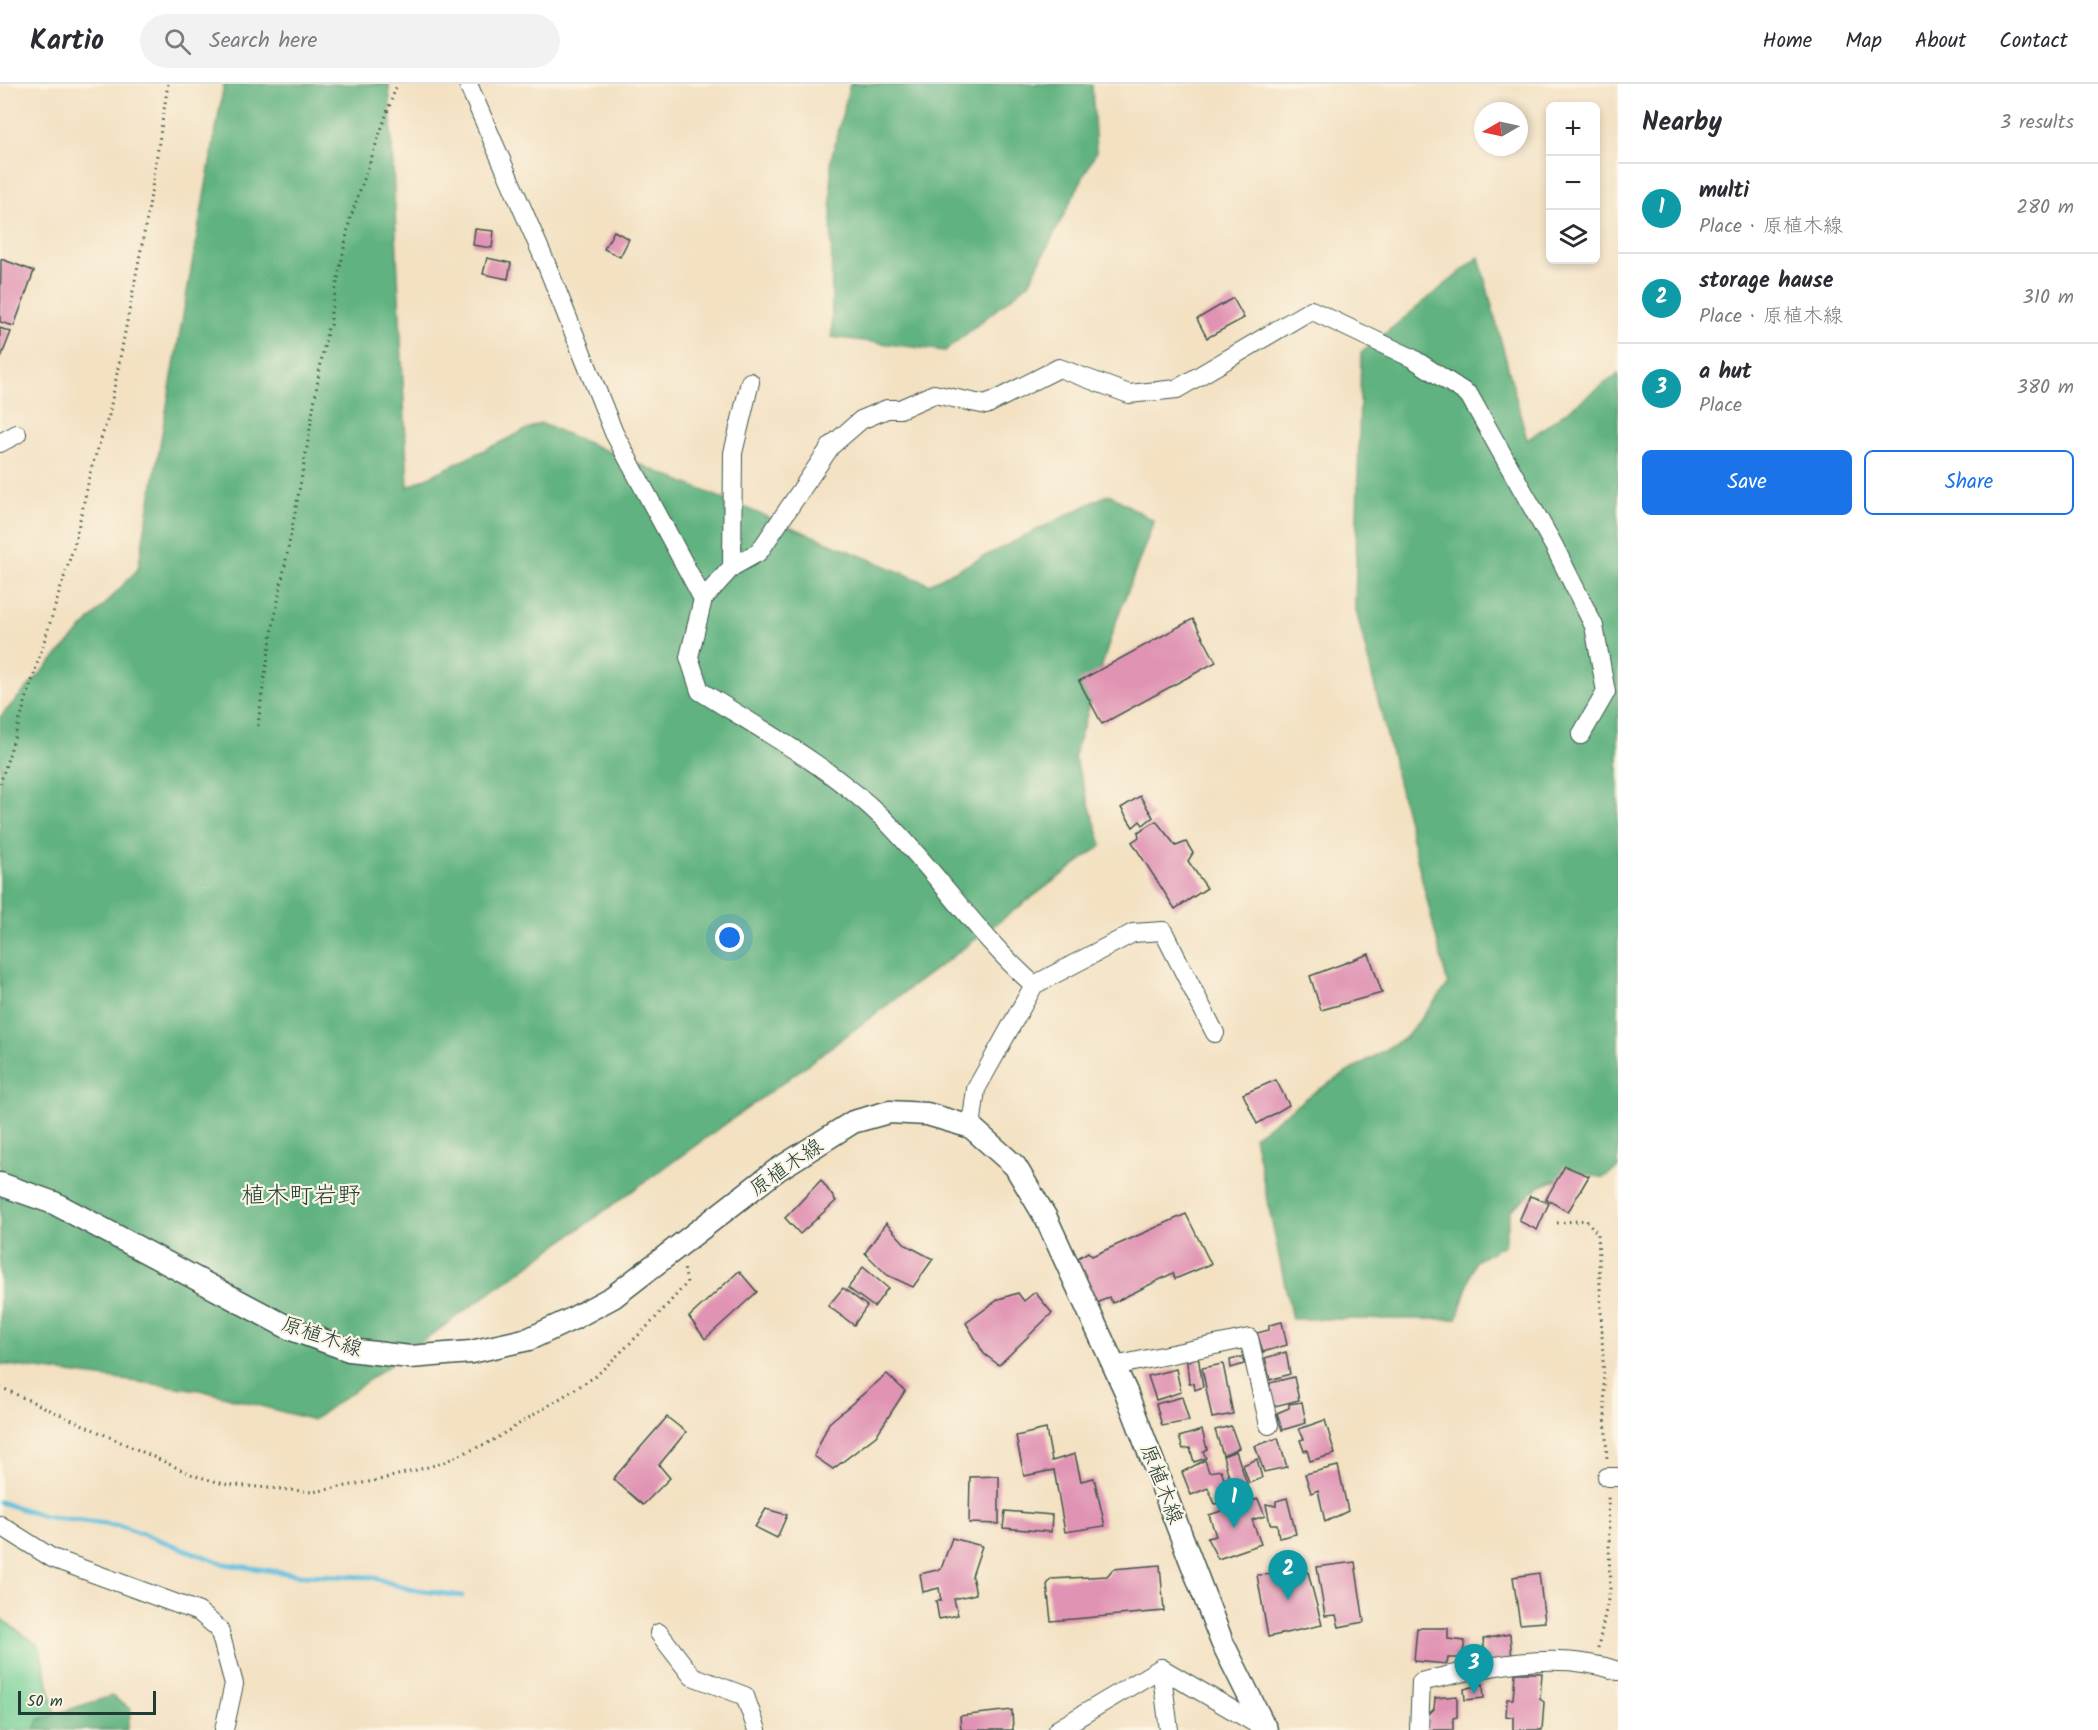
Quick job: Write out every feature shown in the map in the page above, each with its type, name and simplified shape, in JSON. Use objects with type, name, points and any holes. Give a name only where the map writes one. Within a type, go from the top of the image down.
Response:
[{"type":"main road","name":"原植木線","points":[[0,1184],[54,1203],[291,1329],[349,1350],[410,1357],[471,1352],[529,1339],[613,1297],[777,1170],[853,1122],[889,1113],[917,1114],[971,1127],[1015,1166],[1046,1218],[1114,1366],[1222,1642],[1266,1729]]},
{"type":"street","points":[[468,84],[545,261],[614,433],[702,599]]},
{"type":"street","points":[[1034,985],[1006,960],[917,854],[882,818],[821,766],[700,691],[689,657],[702,599],[732,567],[759,552],[831,446],[861,420],[887,409],[900,409],[934,394],[986,405],[1059,368],[1129,394],[1177,388],[1311,310],[1412,358],[1469,395],[1548,536],[1594,626],[1606,692],[1581,735]]},
{"type":"street","points":[[732,567],[733,453],[750,382]]},
{"type":"street","points":[[0,443],[17,434]]},
{"type":"street","points":[[971,1127],[976,1089],[1034,985],[1133,933],[1163,931],[1215,1033]]},
{"type":"street","points":[[1114,1366],[1249,1338],[1269,1425]]},
{"type":"street","points":[[0,1525],[52,1558],[199,1612],[219,1629],[234,1684],[224,1730]]},
{"type":"street","points":[[659,1633],[692,1676],[746,1696],[757,1730]]},
{"type":"street","points":[[1419,1730],[1421,1682],[1488,1665],[1553,1661],[1595,1665],[1618,1671]]},
{"type":"street","points":[[1161,1668],[1266,1729]]},
{"type":"street","points":[[1057,1730],[1161,1668]]},
{"type":"street","points":[[1161,1668],[1169,1730]]},
{"type":"path","points":[[0,784],[75,542],[93,466],[109,415],[148,213],[168,84]]},
{"type":"path","points":[[258,726],[262,687],[303,471],[316,385],[327,327],[331,326],[330,313],[350,219],[397,84]]},
{"type":"path","points":[[1557,1223],[1586,1220],[1598,1234],[1613,1477],[1610,1590],[1595,1665]]},
{"type":"path","points":[[0,1387],[193,1475],[224,1484],[313,1492],[379,1480],[439,1464],[490,1442],[596,1376],[650,1324],[687,1283],[686,1270],[673,1251]]},
{"type":"green space","points":[[224,84],[389,84],[408,487],[540,423],[929,584],[1109,494],[1154,521],[1113,630],[1074,756],[1102,845],[788,1079],[313,1420],[200,1390],[0,1364],[0,717],[138,569]]},
{"type":"green space","points":[[850,84],[1092,84],[1096,152],[1029,283],[945,351],[832,337],[831,160]]},
{"type":"green space","points":[[1479,257],[1527,440],[1618,374],[1618,1168],[1603,1178],[1579,1172],[1540,1186],[1511,1210],[1504,1245],[1475,1261],[1457,1319],[1292,1319],[1254,1136],[1318,1090],[1406,1037],[1448,985],[1355,606],[1361,353]]},
{"type":"green space","points":[[0,1618],[39,1646],[59,1730],[0,1730]]},
{"type":"green space","points":[[111,1696],[131,1709],[127,1730],[34,1730],[40,1719]]},
{"type":"building","points":[[475,229],[494,231],[492,248],[473,245]]},
{"type":"building","points":[[614,231],[629,239],[620,257],[604,249]]},
{"type":"building","points":[[487,258],[511,263],[508,279],[483,274]]},
{"type":"building","points":[[1,259],[34,271],[14,326],[0,322]]},
{"type":"building","points":[[1233,298],[1244,318],[1207,338],[1197,319]]},
{"type":"building","points":[[0,328],[11,332],[0,360]]},
{"type":"building","points":[[1193,619],[1216,662],[1102,724],[1079,681]]},
{"type":"building","points":[[1140,796],[1153,817],[1143,825],[1140,821],[1133,827],[1121,808]]},
{"type":"building","points":[[1156,821],[1176,846],[1186,842],[1193,853],[1188,861],[1207,888],[1175,909],[1132,842],[1139,837],[1138,832]]},
{"type":"building","points":[[1369,954],[1382,993],[1321,1010],[1310,976]]},
{"type":"building","points":[[1276,1080],[1289,1105],[1257,1124],[1243,1094]]},
{"type":"building","points":[[1565,1166],[1589,1176],[1568,1212],[1546,1199]]},
{"type":"building","points":[[821,1180],[836,1201],[800,1234],[785,1218]]},
{"type":"building","points":[[1530,1196],[1549,1203],[1537,1230],[1519,1221]]},
{"type":"building","points":[[1186,1214],[1211,1264],[1175,1279],[1173,1273],[1113,1303],[1109,1297],[1096,1304],[1076,1259],[1088,1252],[1092,1256]]},
{"type":"building","points":[[886,1223],[906,1245],[933,1259],[913,1287],[887,1275],[865,1253]]},
{"type":"building","points":[[863,1267],[888,1288],[874,1307],[848,1288]]},
{"type":"building","points":[[739,1271],[757,1292],[705,1339],[689,1317]]},
{"type":"building","points":[[843,1288],[867,1306],[854,1325],[828,1306]]},
{"type":"building","points":[[1035,1292],[1052,1313],[999,1365],[984,1354],[966,1323],[999,1299],[1018,1293],[1024,1301]]},
{"type":"building","points":[[1282,1322],[1287,1345],[1263,1352],[1257,1333],[1269,1330],[1269,1325]]},
{"type":"building","points":[[1286,1352],[1290,1374],[1270,1380],[1265,1358]]},
{"type":"building","points":[[1198,1356],[1203,1387],[1195,1390],[1194,1384],[1189,1383],[1187,1362]]},
{"type":"building","points":[[1243,1357],[1244,1364],[1231,1368],[1230,1360]]},
{"type":"building","points":[[1223,1364],[1233,1414],[1212,1418],[1202,1368]]},
{"type":"building","points":[[1176,1369],[1181,1392],[1156,1400],[1148,1376]]},
{"type":"building","points":[[887,1374],[905,1391],[876,1436],[833,1469],[814,1456],[829,1423]]},
{"type":"building","points":[[1294,1377],[1299,1400],[1275,1406],[1268,1400],[1270,1383]]},
{"type":"building","points":[[1182,1397],[1189,1421],[1162,1426],[1156,1404]]},
{"type":"building","points":[[1302,1402],[1306,1423],[1282,1430],[1277,1413],[1289,1408],[1289,1404]]},
{"type":"building","points":[[667,1417],[686,1432],[659,1465],[670,1478],[643,1505],[613,1479]]},
{"type":"building","points":[[1325,1420],[1335,1454],[1310,1461],[1307,1450],[1304,1451],[1300,1440],[1304,1439],[1299,1429]]},
{"type":"building","points":[[1231,1426],[1239,1448],[1223,1455],[1215,1430]]},
{"type":"building","points":[[1046,1429],[1052,1461],[1075,1454],[1081,1481],[1094,1478],[1105,1526],[1065,1532],[1054,1470],[1024,1476],[1016,1436]]},
{"type":"building","points":[[1202,1430],[1207,1449],[1203,1451],[1206,1458],[1194,1462],[1190,1448],[1183,1449],[1179,1437]]},
{"type":"building","points":[[1278,1438],[1287,1467],[1264,1472],[1255,1446]]},
{"type":"building","points":[[1236,1451],[1248,1487],[1233,1490],[1223,1456]]},
{"type":"building","points":[[1257,1459],[1262,1478],[1249,1483],[1243,1465]]},
{"type":"building","points":[[1205,1460],[1209,1472],[1221,1470],[1227,1488],[1223,1490],[1229,1500],[1215,1504],[1208,1488],[1191,1495],[1182,1472]]},
{"type":"building","points":[[1338,1466],[1348,1511],[1325,1522],[1318,1490],[1311,1493],[1305,1474]]},
{"type":"building","points":[[999,1476],[999,1524],[969,1523],[970,1477]]},
{"type":"building","points":[[1287,1498],[1296,1534],[1279,1538],[1277,1524],[1270,1524],[1266,1504],[1276,1506],[1276,1501]]},
{"type":"building","points":[[1258,1499],[1265,1516],[1252,1520],[1261,1544],[1218,1559],[1207,1538],[1216,1536],[1209,1515]]},
{"type":"building","points":[[766,1509],[787,1515],[777,1538],[755,1527]]},
{"type":"building","points":[[1005,1511],[1052,1515],[1051,1532],[1003,1528]]},
{"type":"building","points":[[952,1538],[982,1546],[972,1576],[976,1594],[954,1599],[958,1615],[939,1619],[936,1601],[941,1601],[939,1588],[923,1592],[920,1574],[941,1569]]},
{"type":"building","points":[[1355,1562],[1364,1622],[1339,1627],[1336,1615],[1325,1616],[1317,1567]]},
{"type":"building","points":[[1160,1565],[1164,1611],[1051,1621],[1047,1585],[1051,1579],[1107,1576],[1113,1569]]},
{"type":"building","points":[[1308,1572],[1322,1625],[1268,1637],[1257,1575]]},
{"type":"building","points":[[1539,1573],[1545,1622],[1520,1624],[1513,1577]]},
{"type":"building","points":[[1417,1628],[1448,1628],[1448,1639],[1465,1641],[1462,1658],[1448,1658],[1447,1664],[1414,1661]]},
{"type":"building","points":[[1510,1634],[1512,1660],[1486,1663],[1483,1639]]},
{"type":"building","points":[[1515,1673],[1542,1673],[1540,1699],[1544,1702],[1542,1730],[1513,1730],[1513,1717],[1506,1716],[1507,1699],[1513,1699]]},
{"type":"building","points":[[1483,1684],[1484,1698],[1465,1700],[1464,1689]]},
{"type":"building","points":[[1457,1696],[1457,1717],[1453,1718],[1453,1730],[1426,1730],[1428,1715],[1434,1709],[1435,1698]]},
{"type":"building","points":[[1012,1710],[1013,1730],[961,1730],[960,1716]]},
{"type":"waterway","points":[[0,1502],[44,1516],[121,1526],[225,1564],[300,1575],[372,1577],[409,1589],[462,1596]]},
{"type":"place","name":"multi","points":[[1234,1528]]},
{"type":"place","name":"storage hause","points":[[1288,1600]]},
{"type":"place","name":"a hut","points":[[1474,1694]]},
{"type":"district","name":"植木町岩野","points":[[301,1195]]}]
